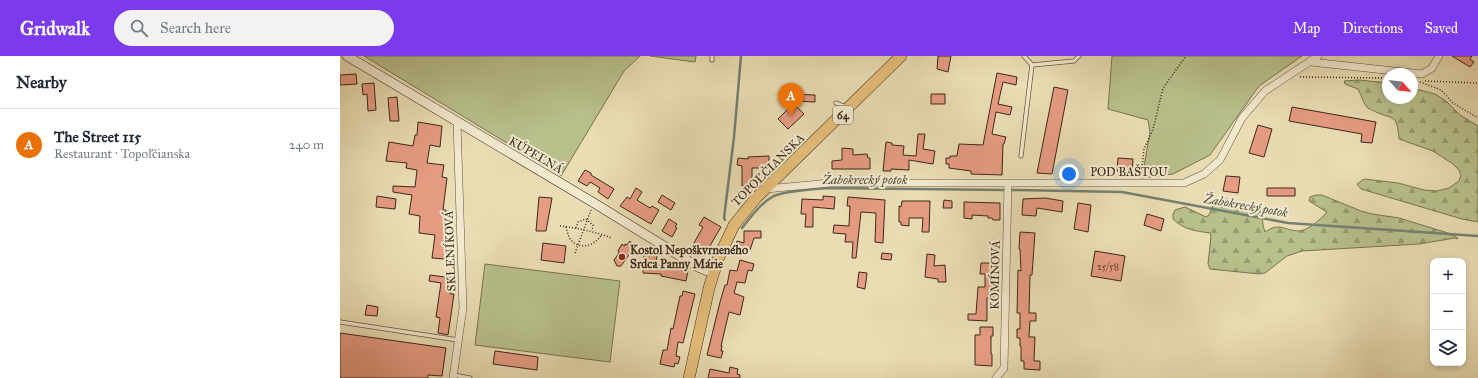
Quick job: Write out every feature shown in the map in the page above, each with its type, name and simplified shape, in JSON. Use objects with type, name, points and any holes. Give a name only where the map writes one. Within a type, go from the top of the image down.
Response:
[{"type":"main road","name":"TOPOĽČIANSKA","points":[[689,378],[713,274],[722,247],[734,225],[746,208],[901,56]]},
{"type":"street","name":"KÚPEĽNÁ","points":[[347,56],[594,203],[698,267],[713,274]]},
{"type":"street","name":"POD BAŠTOU","points":[[765,189],[830,183],[1184,183],[1204,174],[1220,160],[1242,118],[1265,91],[1289,77],[1318,56]]},
{"type":"street","points":[[1311,62],[1422,74],[1432,68],[1439,56]]},
{"type":"street","name":"SKLENÍKOVÁ","points":[[453,377],[463,308],[457,122]]},
{"type":"street","name":"KOMÍNOVÁ","points":[[996,378],[1004,368],[1008,182]]},
{"type":"lane","points":[[1022,156],[1032,65],[1024,56]]},
{"type":"lane","points":[[1032,65],[1074,60],[1079,56]]},
{"type":"lane","points":[[836,103],[843,105],[848,109]]},
{"type":"lane","points":[[340,322],[458,340]]},
{"type":"lane","points":[[453,377],[470,378]]},
{"type":"path","points":[[1141,182],[1144,149],[1154,129],[1163,88],[1186,56]]},
{"type":"path","points":[[1289,77],[1382,79]]},
{"type":"path","points":[[1478,82],[1418,81],[1441,90],[1454,103],[1478,118]]},
{"type":"path","points":[[575,253],[594,203]]},
{"type":"path","points":[[576,228],[578,222],[588,220]]},
{"type":"path","points":[[588,220],[592,225],[592,231]]},
{"type":"path","points":[[560,226],[576,228],[583,231],[592,231],[612,238]]},
{"type":"path","points":[[566,227],[569,237],[578,245],[590,246],[596,242],[602,234]]},
{"type":"green space","points":[[364,56],[640,56],[624,71],[561,176]]},
{"type":"green space","points":[[650,56],[696,56],[695,62]]},
{"type":"green space","points":[[1112,56],[1302,56],[1259,86],[1210,155],[1173,174],[1142,178],[1150,132],[1148,120],[1108,109]]},
{"type":"green space","points":[[1359,80],[1382,82],[1382,104],[1418,104],[1418,90],[1435,94],[1446,101],[1460,115],[1478,126],[1478,222],[1462,219],[1361,189],[1357,184],[1364,179],[1398,183],[1424,190],[1437,191],[1449,188],[1459,181],[1461,175],[1459,170],[1453,164],[1433,151],[1399,139],[1395,120],[1368,108],[1364,103],[1358,89],[1345,84],[1344,81]]},
{"type":"green space","points":[[1322,195],[1361,211],[1399,218],[1448,233],[1458,238],[1419,244],[1302,251],[1287,256],[1265,273],[1259,274],[1210,269],[1208,264],[1210,233],[1186,228],[1181,226],[1173,219],[1175,210],[1185,207],[1206,217],[1209,215],[1215,200],[1227,199],[1245,207],[1261,211],[1265,232],[1274,227],[1282,227],[1298,231],[1306,229],[1314,224],[1327,212],[1309,201],[1310,197]]},
{"type":"green space","points":[[485,264],[620,281],[610,362],[475,345]]},
{"type":"building","points":[[938,56],[951,56],[948,72],[937,69]]},
{"type":"building","points":[[1452,56],[1472,56],[1470,59],[1474,62],[1470,67]]},
{"type":"building","points":[[997,73],[1017,77],[1016,85],[1003,82],[998,104],[1012,107],[1010,115],[996,112],[992,134],[1006,137],[1003,144],[1002,175],[971,174],[971,171],[949,168],[949,164],[946,164],[946,158],[950,158],[950,156],[957,156],[959,144],[983,145]]},
{"type":"building","points":[[356,74],[357,84],[340,85],[340,75]]},
{"type":"building","points":[[374,83],[376,110],[368,111],[367,94],[363,95],[362,84]]},
{"type":"building","points":[[1054,87],[1068,90],[1052,174],[1037,173]]},
{"type":"building","points":[[790,94],[815,95],[815,102],[791,101],[804,114],[788,129],[778,119],[788,109],[784,105],[789,99]]},
{"type":"building","points":[[931,94],[945,94],[945,104],[931,104]]},
{"type":"building","points":[[397,97],[399,121],[390,121],[388,98]]},
{"type":"building","points":[[1292,107],[1376,122],[1372,143],[1361,142],[1362,134],[1289,121]]},
{"type":"building","points":[[418,122],[442,126],[440,147],[430,145],[427,163],[444,165],[442,177],[447,178],[443,210],[446,210],[444,248],[447,248],[445,259],[432,258],[435,235],[419,233],[420,216],[409,214],[412,195],[393,192],[393,186],[415,187],[417,170],[406,168],[407,163],[386,161],[389,142],[413,146],[415,135],[417,135]]},
{"type":"building","points":[[1258,125],[1272,129],[1264,157],[1249,153]]},
{"type":"building","points":[[918,134],[925,134],[923,149],[935,151],[933,164],[909,160],[909,170],[891,169],[891,171],[883,171],[886,142],[892,143],[892,145],[904,146],[903,155],[916,156]]},
{"type":"building","points":[[842,148],[853,149],[853,155],[867,154],[868,158],[870,158],[870,169],[832,169],[832,161],[842,160]]},
{"type":"building","points":[[769,156],[769,168],[752,168],[752,186],[742,186],[742,166],[737,165],[738,158],[748,159],[748,157]]},
{"type":"building","points":[[1118,158],[1133,159],[1132,172],[1117,171]]},
{"type":"building","points":[[585,170],[614,189],[608,199],[598,192],[600,188],[590,182],[587,186],[578,181]]},
{"type":"building","points":[[1226,176],[1240,177],[1238,193],[1223,191]]},
{"type":"building","points":[[636,188],[642,192],[637,200],[650,208],[652,206],[659,210],[651,224],[620,206],[627,197],[630,199]]},
{"type":"building","points":[[1267,188],[1295,188],[1295,196],[1267,196]]},
{"type":"building","points":[[662,195],[675,203],[671,210],[658,202]]},
{"type":"building","points":[[377,196],[396,199],[395,209],[376,207]]},
{"type":"building","points":[[823,196],[835,197],[834,209],[813,207],[813,227],[805,227],[806,214],[801,214],[802,199],[823,200]]},
{"type":"building","points":[[539,197],[552,198],[546,231],[536,231]]},
{"type":"building","points":[[848,197],[885,200],[883,243],[875,242],[876,213],[861,212],[856,258],[852,258],[853,242],[845,242],[846,234],[833,233],[834,225],[849,226],[850,206],[847,206]]},
{"type":"building","points":[[1045,198],[1063,201],[1062,212],[1037,208],[1036,216],[1022,215],[1023,199]]},
{"type":"building","points":[[944,200],[952,201],[952,208],[943,208]]},
{"type":"building","points":[[902,201],[930,201],[929,232],[922,232],[923,218],[909,218],[909,226],[901,225],[901,222],[899,222],[899,206],[901,207]]},
{"type":"building","points":[[964,202],[1000,203],[1000,220],[993,220],[992,218],[988,218],[988,216],[972,215],[972,219],[964,218]]},
{"type":"building","points":[[1078,203],[1091,205],[1088,232],[1074,229]]},
{"type":"building","points":[[1147,214],[1164,219],[1161,231],[1144,225]]},
{"type":"building","points":[[704,217],[721,227],[704,256],[691,248],[703,227],[699,225]]},
{"type":"building","points":[[669,219],[677,224],[675,227],[677,228],[672,237],[662,231]]},
{"type":"building","points":[[744,231],[761,231],[761,238],[754,238],[750,250],[748,249],[746,255],[734,251],[737,241],[744,243]]},
{"type":"building","points":[[1020,232],[1035,233],[1032,275],[1030,275],[1029,313],[1036,313],[1036,321],[1030,321],[1029,337],[1035,337],[1034,361],[1040,361],[1040,370],[1024,369],[1024,361],[1021,361],[1020,338],[1017,338],[1017,329],[1020,329],[1020,313],[1017,313],[1018,270],[1021,271],[1019,249]]},
{"type":"building","name":"Kostol Nepoškvrneného Srdca Panny Márie","points":[[630,241],[633,249],[621,266],[617,266],[614,260],[619,253],[618,251],[622,244],[624,246],[625,244],[627,245]]},
{"type":"building","points":[[543,243],[566,246],[564,263],[541,260]]},
{"type":"building","points":[[1095,251],[1125,256],[1121,281],[1091,276]]},
{"type":"building","points":[[644,253],[657,254],[656,265],[688,271],[686,281],[661,276],[661,274],[643,273]]},
{"type":"building","points":[[882,253],[892,254],[891,260],[881,259]]},
{"type":"building","points":[[927,254],[935,255],[934,266],[945,265],[946,282],[938,282],[938,279],[925,277]]},
{"type":"building","points":[[740,260],[754,264],[752,271],[748,270],[745,283],[737,282],[734,293],[744,297],[740,315],[729,312],[721,346],[721,351],[723,351],[721,358],[707,355],[720,302],[725,285],[727,285],[730,270],[737,271]]},
{"type":"building","points":[[981,263],[994,263],[993,298],[987,298],[987,321],[968,320],[968,314],[976,314],[978,287],[985,287],[985,274],[980,274]]},
{"type":"building","points":[[859,272],[867,273],[865,289],[857,287]]},
{"type":"building","points":[[430,275],[452,278],[450,294],[454,294],[448,335],[438,333],[440,318],[436,317],[441,283],[429,281]]},
{"type":"building","points":[[683,291],[695,294],[683,343],[678,342],[676,356],[680,357],[678,364],[675,363],[674,367],[660,364],[663,350],[667,350],[671,328],[673,329],[680,296],[682,296]]},
{"type":"building","points":[[367,305],[378,307],[377,316],[365,315]]},
{"type":"building","points":[[980,327],[993,327],[993,336],[991,336],[992,366],[975,365],[975,335],[980,335]]},
{"type":"building","points":[[340,333],[446,348],[442,376],[428,375],[428,378],[340,378]]},
{"type":"building","points":[[495,351],[538,357],[537,370],[493,364]]},
{"type":"building","points":[[730,367],[738,369],[737,374],[740,375],[740,378],[708,378],[710,369],[729,373]]},
{"type":"waterway","name":"Žabokrecký potok","points":[[725,220],[741,56]]},
{"type":"waterway","name":"Žabokrecký potok","points":[[742,228],[767,200],[777,195],[791,192],[828,188],[1003,190]]},
{"type":"waterway","name":"Žabokrecký potok","points":[[1012,190],[1122,192],[1288,223],[1478,236]]},
{"type":"place","name":"The Street 115","points":[[791,116]]},
{"type":"place","name":"Kostol Nepoškvrneného Srdca Panny Márie","points":[[622,257]]}]
